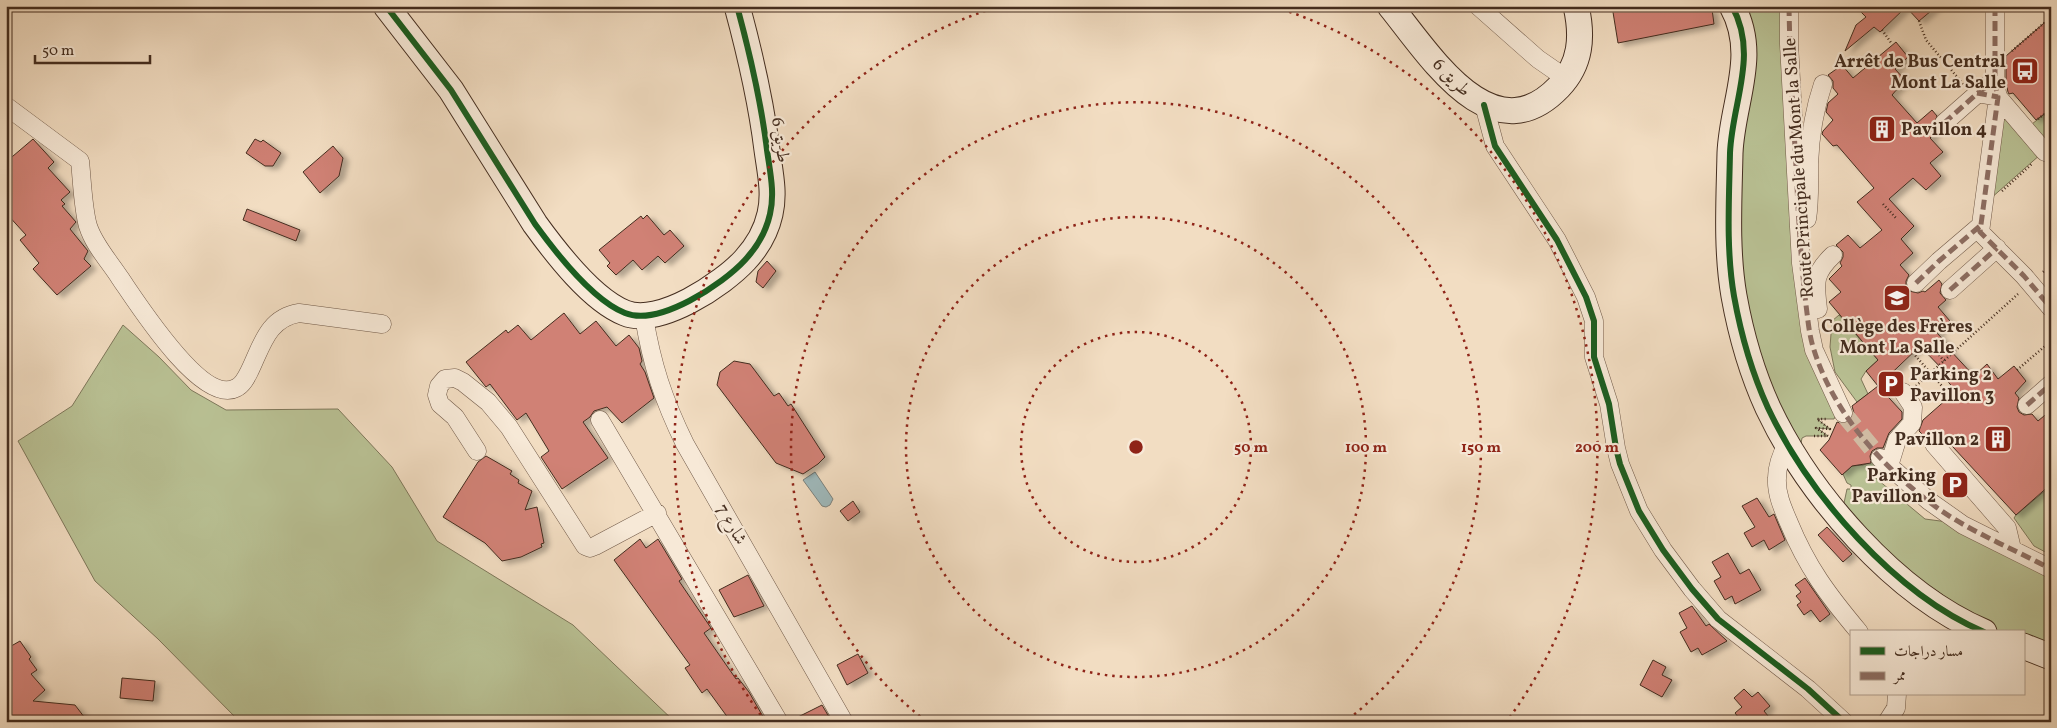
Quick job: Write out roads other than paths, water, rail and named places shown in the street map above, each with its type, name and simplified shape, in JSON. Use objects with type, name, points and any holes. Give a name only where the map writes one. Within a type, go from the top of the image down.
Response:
[{"type":"street","points":[[386,6],[451,90],[535,224],[572,271],[611,305],[627,314],[644,317]]},
{"type":"street","name":"طريق 6","points":[[644,317],[663,312],[688,300],[715,286],[735,270],[759,243],[770,214],[772,196],[762,110],[752,62],[736,6]]},
{"type":"street","name":"طريق 6","points":[[1390,6],[1451,79],[1471,97],[1484,105],[1505,111],[1518,111],[1534,107],[1543,102],[1567,79],[1575,65],[1580,49],[1576,6]]},
{"type":"street","points":[[1478,6],[1552,71],[1567,79]]},
{"type":"street","points":[[1732,6],[1743,33],[1745,62],[1730,150],[1729,237],[1732,286],[1742,335],[1768,408],[1808,476],[1851,530],[1914,591],[1961,622],[1979,630]]},
{"type":"street","name":"Route Principale du Mont la Salle","points":[[1789,6],[1801,263],[1814,350],[1842,410]]},
{"type":"street","points":[[1995,6],[1996,85],[1980,232],[2035,279],[2051,308]]},
{"type":"street","points":[[1800,235],[1807,218],[1810,194],[1811,143],[1817,102],[1823,84]]},
{"type":"street","points":[[1944,123],[1972,91],[1996,85]]},
{"type":"street","points":[[1996,85],[2045,152]]},
{"type":"street","points":[[1484,105],[1495,146],[1557,240],[1586,297],[1594,321],[1594,357],[1609,404],[1616,448],[1620,464],[1639,511],[1663,550],[1692,589],[1718,619],[1808,689],[1844,722]]},
{"type":"street","points":[[6,106],[80,161],[88,226],[98,246],[154,329],[173,352],[210,385],[222,390],[236,388],[246,379],[273,325],[290,314],[299,313],[382,324]]},
{"type":"street","points":[[1916,283],[1981,218]]},
{"type":"street","points":[[1950,290],[1997,248]]},
{"type":"street","points":[[1823,372],[1816,291],[1817,278],[1821,267],[1833,255]]},
{"type":"street","name":"شارع 7","points":[[644,317],[652,360],[672,418],[844,722]]},
{"type":"street","points":[[478,451],[455,417],[440,404],[437,395],[439,386],[446,379],[455,378],[463,382],[488,402],[509,426],[585,546],[590,548],[657,513]]},
{"type":"street","points":[[2027,405],[2051,384]]},
{"type":"street","points":[[1903,392],[1913,406],[1912,423],[1897,440],[1884,462],[1928,501],[1969,528],[2051,569]]},
{"type":"street","points":[[600,420],[657,513],[779,722]]},
{"type":"street","points":[[1788,442],[1779,464],[1777,476],[1778,494],[1783,509],[1800,549],[1820,584],[1857,630]]},
{"type":"street","points":[[1934,444],[2007,528],[2012,549]]},
{"type":"street","points":[[2024,646],[2051,657]]},
{"type":"street","points":[[1887,722],[1896,708],[1897,696]]},
{"type":"water","points":[[815,472],[833,499],[830,505],[826,507],[822,506],[803,480]]},
{"type":"tunnel","points":[[1843,413],[1880,458]]},
{"type":"place","name":"Arrêt de Bus Central Mont La Salle","points":[[2025,71]]},
{"type":"place","name":"Pavillon 4","points":[[1882,129]]},
{"type":"place","name":"Collège des Frères Mont La Salle","points":[[1897,298]]},
{"type":"place","name":"Parking 2 Pavillon 3","points":[[1891,384]]},
{"type":"place","name":"Pavillon 2","points":[[1998,439]]},
{"type":"place","name":"Parking Pavillon 2","points":[[1955,485]]}]
